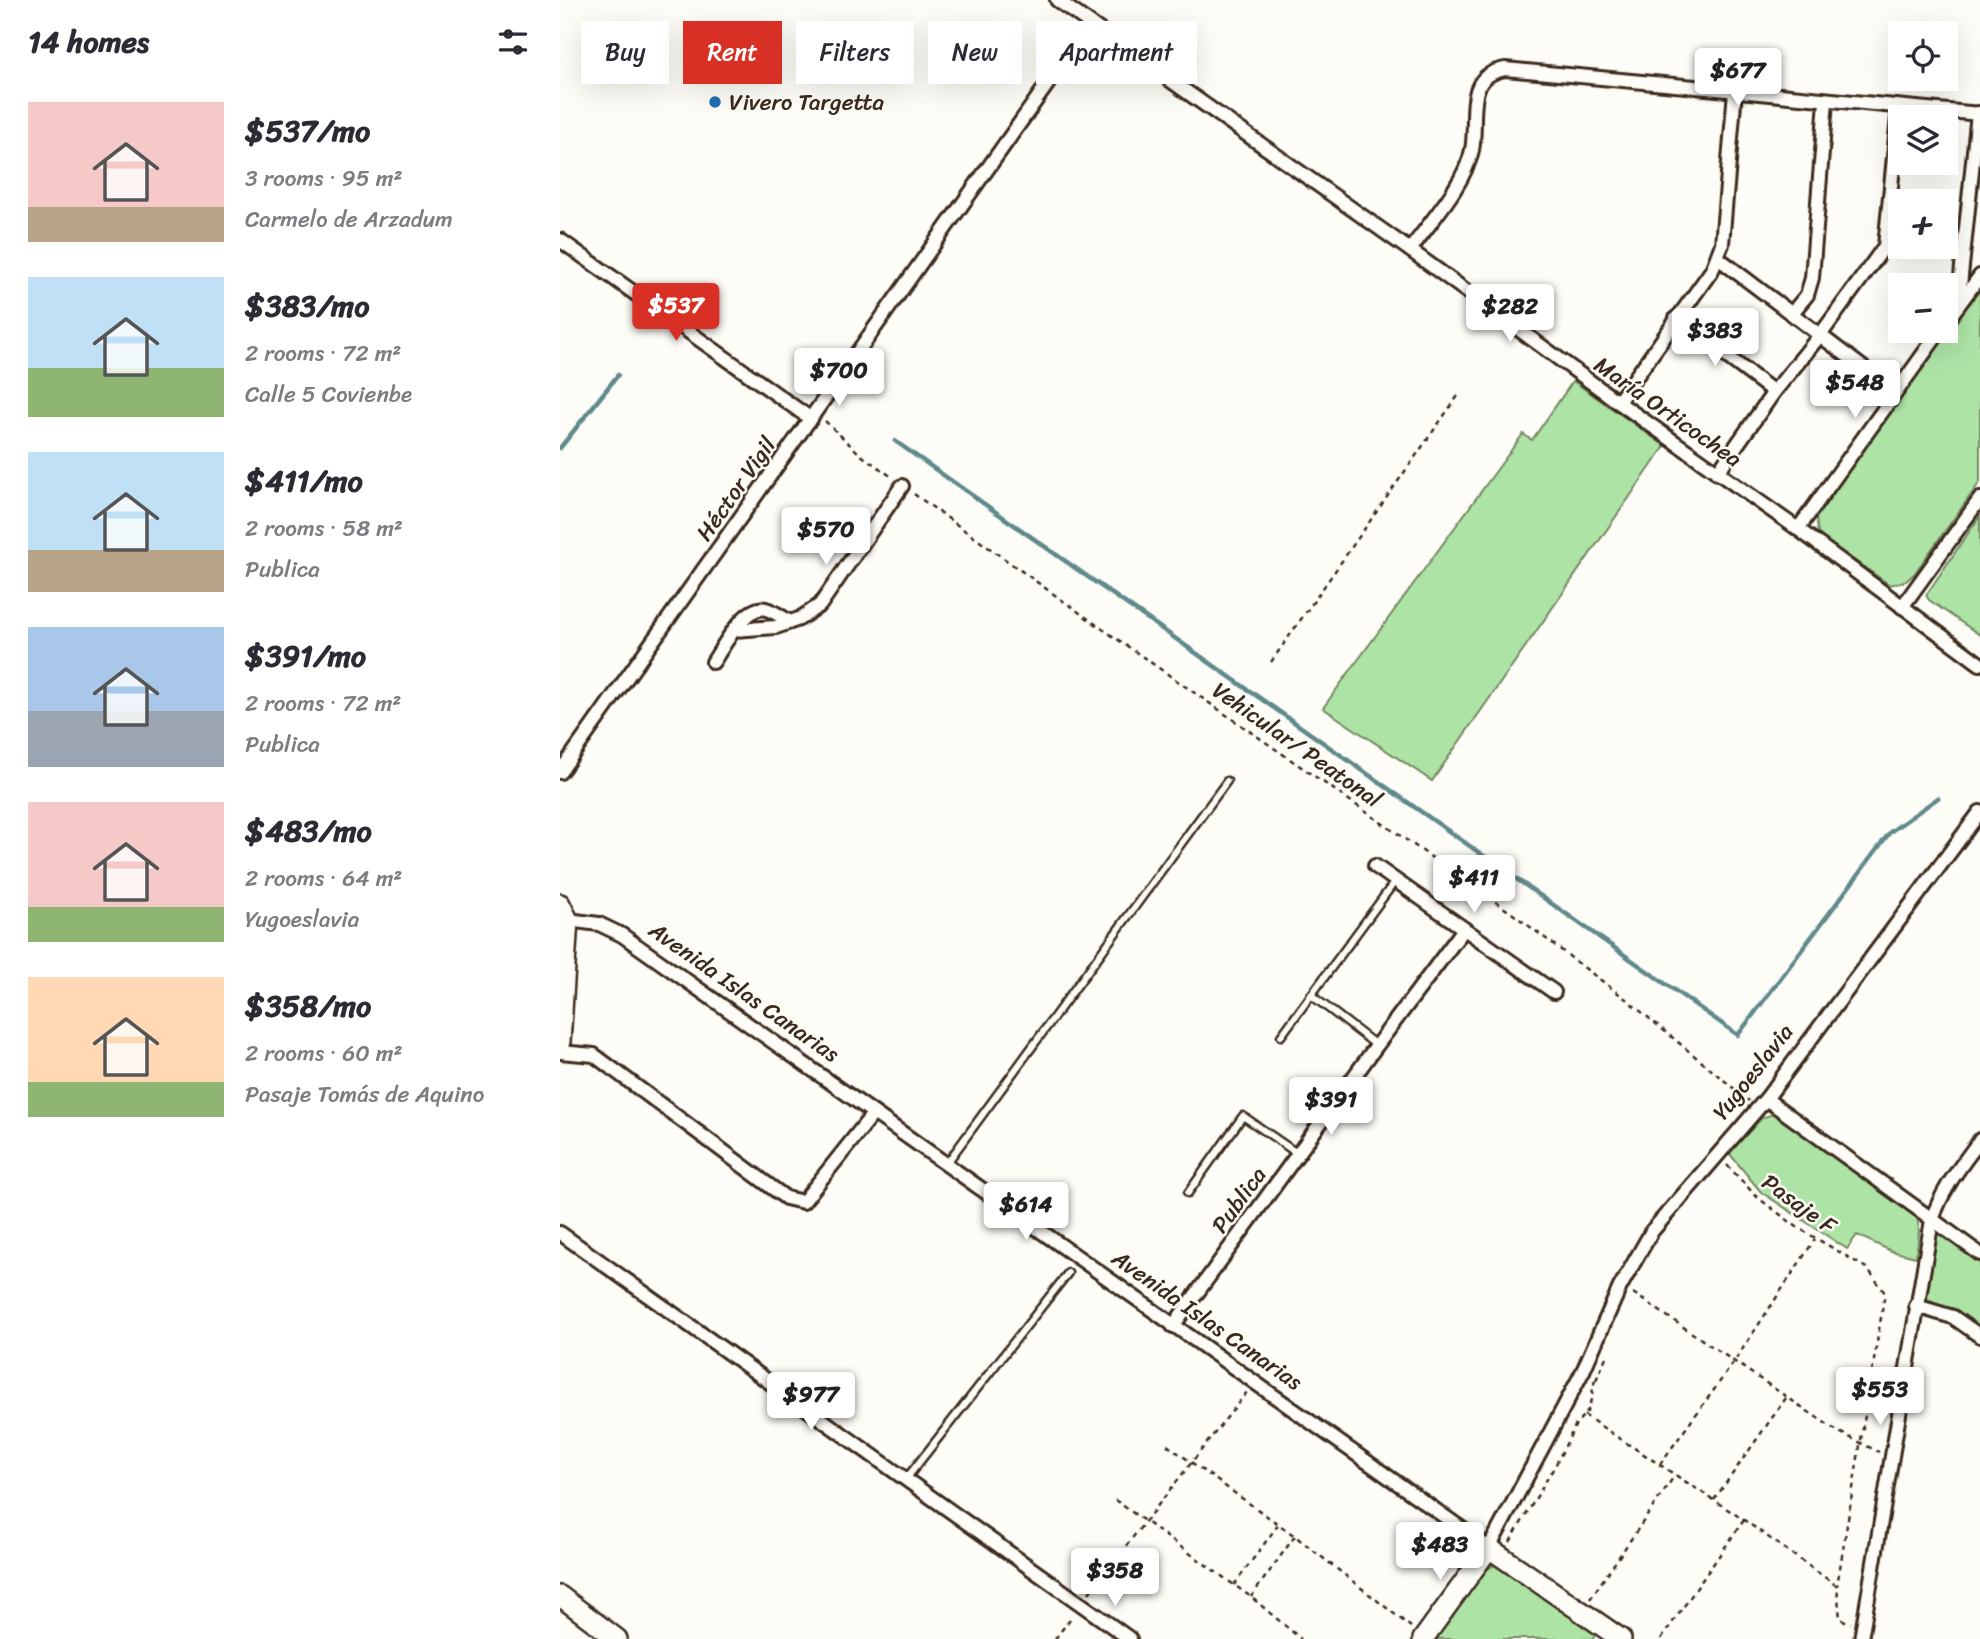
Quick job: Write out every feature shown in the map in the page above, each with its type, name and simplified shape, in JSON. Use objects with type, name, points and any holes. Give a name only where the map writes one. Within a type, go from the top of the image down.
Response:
[{"type":"street","name":"María Orticochea","points":[[1057,0],[1086,21]]},
{"type":"street","points":[[1410,250],[1458,183],[1466,167],[1472,150],[1478,88],[1484,78],[1494,71],[1505,69],[1888,106]]},
{"type":"street","name":"Héctor Vigil","points":[[560,772],[1048,84]]},
{"type":"street","name":"María Orticochea","points":[[1175,84],[1798,529],[1980,664]]},
{"type":"street","points":[[1618,402],[1718,258],[1722,244],[1735,91]]},
{"type":"street","points":[[1792,313],[1807,295],[1812,278],[1826,101]]},
{"type":"street","points":[[1958,112],[1979,114],[1958,305]]},
{"type":"street","points":[[1717,473],[1774,392],[1821,334],[1885,246],[1892,175]]},
{"type":"street","points":[[560,240],[811,419]]},
{"type":"street","points":[[1718,258],[1895,392]]},
{"type":"street","points":[[1958,305],[1980,276]]},
{"type":"street","points":[[1676,317],[1774,392]]},
{"type":"street","points":[[1798,529],[1931,343]]},
{"type":"street","points":[[734,630],[776,627],[799,619],[820,605],[902,486]]},
{"type":"street","points":[[1902,607],[1980,499]]},
{"type":"street","points":[[713,662],[734,630],[746,615],[755,609],[766,609],[790,622]]},
{"type":"street","name":"Yugoeslavia","points":[[1424,1638],[1495,1553],[1583,1371],[1620,1287],[1652,1231],[1762,1103],[1980,812]]},
{"type":"street","points":[[1375,866],[1553,992]]},
{"type":"street","points":[[560,1042],[564,912]]},
{"type":"street","name":"Avenida Islas Canarias","points":[[564,912],[622,935],[1254,1384],[1582,1611],[1611,1636]]},
{"type":"street","name":"Publica","points":[[1173,1326],[1464,929]]},
{"type":"street","points":[[560,1052],[594,1055],[786,1198],[803,1202],[873,1114]]},
{"type":"street","points":[[1762,1103],[1980,1254]]},
{"type":"street","points":[[1862,1633],[1932,1220],[1938,1200],[1980,1140]]},
{"type":"street","points":[[560,1233],[1130,1639]]},
{"type":"street","points":[[1916,1306],[1953,1317],[1980,1336]]},
{"type":"street","points":[[560,1596],[617,1639]]},
{"type":"lane","points":[[946,1165],[1227,781]]},
{"type":"lane","points":[[1281,1036],[1396,880]]},
{"type":"lane","points":[[1311,995],[1377,1045]]},
{"type":"lane","points":[[1188,1194],[1243,1115],[1299,1154]]},
{"type":"lane","points":[[906,1479],[1068,1273]]},
{"type":"path","points":[[1271,662],[1460,393]]},
{"type":"path","name":"Vehicular/ Peatonal","points":[[811,419],[825,421],[860,454],[902,486],[1113,637],[1513,914],[1762,1103]]},
{"type":"path","name":"Pasaje F","points":[[1718,1154],[1757,1198],[1868,1269],[1885,1293],[1860,1444]]},
{"type":"path","points":[[1660,1464],[1735,1361],[1816,1238]]},
{"type":"path","points":[[1633,1292],[1786,1398],[1860,1444],[1892,1457]]},
{"type":"path","points":[[1495,1553],[1556,1464],[1576,1424],[1589,1409],[1596,1380],[1583,1371]]},
{"type":"path","points":[[1055,1639],[1190,1462],[1254,1384]]},
{"type":"path","points":[[1714,1500],[1786,1398]]},
{"type":"path","points":[[1584,1415],[1744,1520],[1837,1586]]},
{"type":"path","points":[[1860,1444],[1837,1586],[1840,1619],[1862,1633]]},
{"type":"path","points":[[1167,1445],[1295,1536],[1424,1638]]},
{"type":"path","points":[[1582,1611],[1675,1475]]},
{"type":"path","points":[[1115,1500],[1251,1597],[1301,1639]]},
{"type":"path","points":[[1661,1639],[1744,1520]]},
{"type":"path","points":[[1234,1585],[1278,1525]]},
{"type":"path","points":[[1251,1597],[1295,1536]]},
{"type":"green space","points":[[1980,286],[1980,482],[1914,574],[1906,581],[1890,585],[1818,535],[1816,517],[1940,343],[1958,343],[1958,317]]},
{"type":"green space","points":[[1573,381],[1665,446],[1432,781],[1323,708],[1523,434],[1532,440]]},
{"type":"green space","points":[[1980,516],[1980,635],[1929,600],[1926,595]]},
{"type":"green space","points":[[1775,1113],[1912,1209],[1919,1226],[1916,1257],[1891,1251],[1857,1235],[1847,1249],[1761,1192],[1729,1153],[1762,1118]]},
{"type":"green space","points":[[1943,1234],[1980,1258],[1980,1332],[1925,1297],[1933,1236]]},
{"type":"green space","points":[[1501,1564],[1596,1632],[1593,1639],[1435,1639],[1484,1572]]},
{"type":"waterway","points":[[560,448],[618,375]]},
{"type":"waterway","points":[[895,441],[1738,1035],[1890,832],[1938,798]]},
{"type":"place","name":"Vivero Targetta","points":[[715,102]]}]
